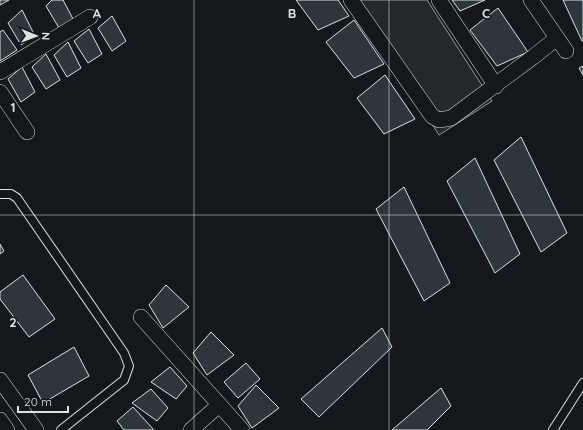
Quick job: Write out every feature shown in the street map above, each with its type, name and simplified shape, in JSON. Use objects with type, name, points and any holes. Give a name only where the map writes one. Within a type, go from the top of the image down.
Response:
[{"type":"street","points":[[351,0],[432,116],[439,120],[450,118],[496,86],[556,38]]},
{"type":"street","points":[[439,0],[496,86]]},
{"type":"street","points":[[531,0],[566,51]]},
{"type":"street","points":[[0,72],[90,16]]},
{"type":"street","points":[[0,92],[27,132]]},
{"type":"street","points":[[141,317],[242,430]]},
{"type":"street","points":[[0,380],[36,430]]},
{"type":"street","points":[[191,430],[219,405]]},
{"type":"street","points":[[0,420],[7,430]]},
{"type":"lane","points":[[0,194],[11,194],[17,198],[124,353],[129,366],[124,380],[61,430]]},
{"type":"lane","points":[[553,430],[583,383]]},
{"type":"shaded area","points":[[353,0],[427,0],[492,101],[439,135]]},
{"type":"building","points":[[0,0],[9,0],[0,5]]},
{"type":"building","points":[[52,0],[63,0],[73,19],[59,28],[46,6]]},
{"type":"building","points":[[296,0],[338,0],[349,16],[318,30]]},
{"type":"building","points":[[452,0],[485,0],[460,11]]},
{"type":"building","points":[[563,0],[583,0],[583,41],[582,41]]},
{"type":"building","points":[[498,8],[528,52],[497,66],[470,30]]},
{"type":"building","points":[[22,10],[35,36],[21,45],[8,23]]},
{"type":"building","points":[[112,16],[126,41],[112,51],[98,28]]},
{"type":"building","points":[[354,20],[384,64],[354,78],[326,42]]},
{"type":"building","points":[[89,29],[102,54],[88,63],[74,41]]},
{"type":"building","points":[[3,30],[17,50],[0,61],[0,32]]},
{"type":"building","points":[[68,42],[81,68],[67,77],[54,55]]},
{"type":"building","points":[[46,54],[60,80],[46,89],[32,67]]},
{"type":"building","points":[[583,66],[583,75],[579,68]]},
{"type":"building","points":[[22,67],[35,92],[21,102],[8,79]]},
{"type":"building","points":[[385,75],[415,119],[384,134],[357,98]]},
{"type":"building","points":[[521,137],[567,233],[541,252],[494,160]]},
{"type":"building","points":[[475,158],[520,254],[495,273],[447,181]]},
{"type":"building","points":[[404,187],[450,283],[424,301],[376,209]]},
{"type":"building","points":[[0,244],[4,251],[0,254]]},
{"type":"building","points":[[23,275],[55,319],[29,337],[0,299],[0,292]]},
{"type":"building","points":[[166,285],[189,307],[163,328],[149,305]]},
{"type":"building","points":[[382,328],[392,347],[319,417],[301,399]]},
{"type":"building","points":[[211,332],[234,355],[207,375],[193,353]]},
{"type":"building","points":[[74,347],[89,376],[43,403],[28,375]]},
{"type":"building","points":[[246,363],[260,379],[238,398],[224,382]]},
{"type":"building","points":[[170,367],[187,386],[176,399],[151,382]]},
{"type":"building","points":[[256,385],[279,408],[252,428],[238,406]]},
{"type":"building","points":[[441,388],[451,406],[427,430],[392,430]]},
{"type":"building","points":[[151,389],[168,408],[157,421],[132,403]]},
{"type":"building","points":[[133,407],[154,430],[124,430],[117,421]]}]
